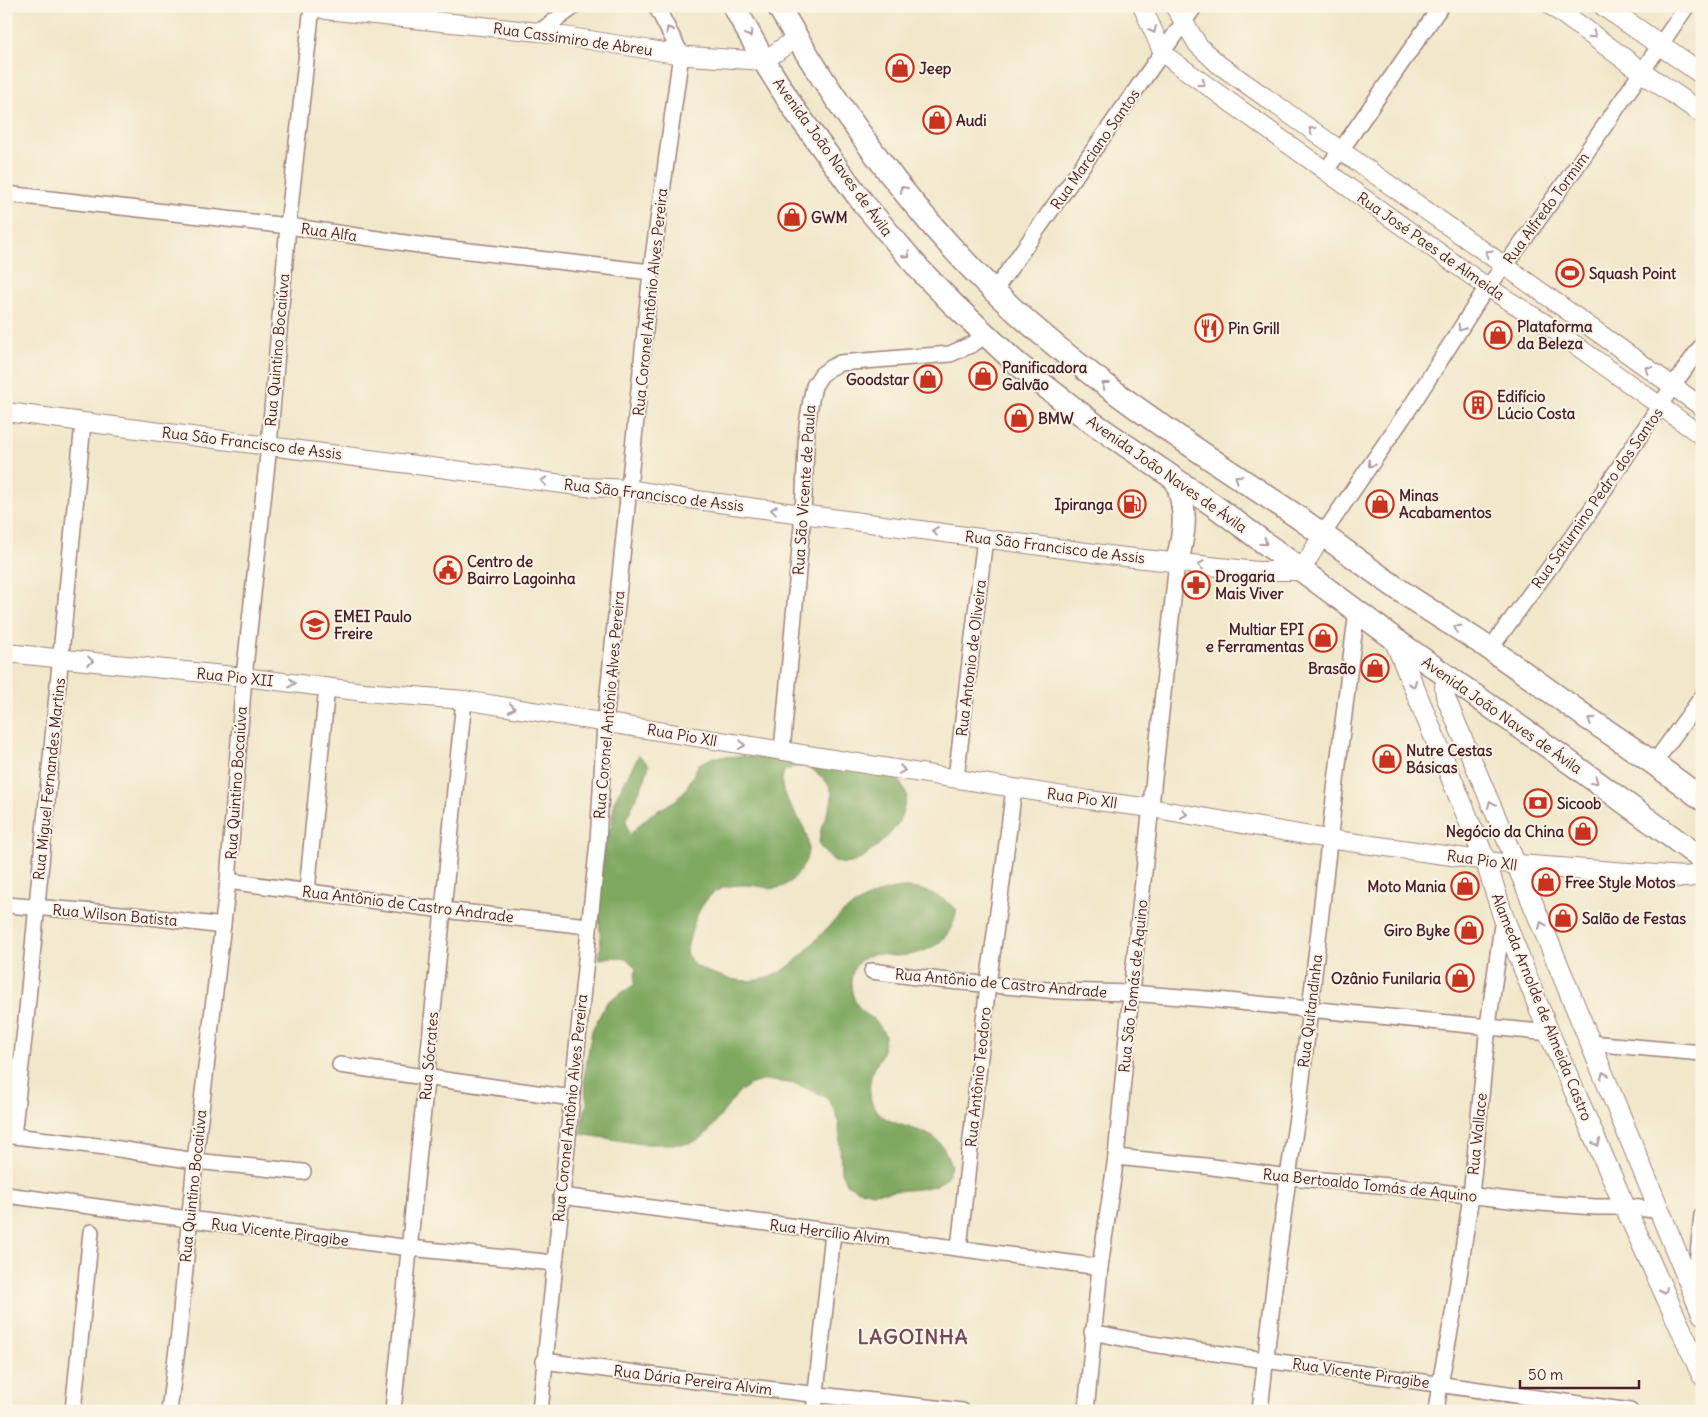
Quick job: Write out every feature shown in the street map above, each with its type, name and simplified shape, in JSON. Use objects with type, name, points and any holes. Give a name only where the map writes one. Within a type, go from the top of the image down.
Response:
[{"type":"main road","name":"Avenida João Naves de Ávila","points":[[734,6],[764,61],[796,112],[882,226],[953,304],[1046,388],[1177,482],[1216,507],[1394,639],[1557,753],[1702,859]]},
{"type":"main road","points":[[778,6],[796,38],[852,124],[908,195],[972,269],[994,291],[1074,361],[1117,395],[1323,534],[1416,602],[1490,649],[1654,763],[1702,799]]},
{"type":"main road","points":[[1553,6],[1642,72],[1702,113]]},
{"type":"main road","points":[[1604,6],[1702,74]]},
{"type":"main road","points":[[1177,482],[1185,520],[1177,562]]},
{"type":"main road","name":"Alameda Arnolde de Almeida Castro","points":[[1394,639],[1486,862],[1503,916],[1549,1033],[1625,1207],[1702,1375]]},
{"type":"main road","name":"Alameda Arnolde de Almeida Castro","points":[[1518,865],[1698,1306]]},
{"type":"main road","name":"Rua Pio Xll","points":[[1518,865],[1684,877],[1702,875]]},
{"type":"street","name":"Rua Cassimiro de Abreu","points":[[312,6],[326,10],[539,32],[681,54],[764,61]]},
{"type":"street","name":"Rua Quintino Bocaiúva","points":[[169,1411],[179,1333],[195,1161],[228,881],[244,677],[269,445],[288,226],[312,6]]},
{"type":"street","points":[[539,32],[575,6]]},
{"type":"street","points":[[656,6],[681,54]]},
{"type":"street","points":[[1142,6],[1163,53]]},
{"type":"street","name":"Rua José Paes de Almeida","points":[[1174,6],[1198,45],[1218,64],[1505,266],[1702,408]]},
{"type":"street","name":"Rua Marciano Santos","points":[[994,291],[1195,6]]},
{"type":"street","points":[[1325,171],[1441,6]]},
{"type":"street","name":"Rua Alfredo Tormim","points":[[1323,534],[1413,403],[1486,287],[1505,266],[1687,6]]},
{"type":"street","points":[[764,61],[796,38]]},
{"type":"street","name":"Rua José Paes de Almeida","points":[[1163,53],[1216,94],[1486,287],[1546,324],[1702,436]]},
{"type":"street","name":"Rua Coronel Antônio Alves Pereira","points":[[540,1411],[598,842],[605,723],[651,272],[681,54]]},
{"type":"street","name":"Rua Alfa","points":[[6,194],[288,226],[426,246],[651,272]]},
{"type":"street","name":"Rua São Vicente de Paula","points":[[782,751],[803,514],[808,425],[814,386],[830,368],[840,363],[950,354],[973,344],[986,334]]},
{"type":"street","name":"Rua Saturnino Pedro dos Santos","points":[[1490,649],[1585,519],[1702,345]]},
{"type":"street","name":"Rua São Francisco de Assis","points":[[6,412],[586,486],[630,489],[689,499],[1116,556],[1257,571],[1301,571]]},
{"type":"street","name":"Rua Miguel Fernandes Martins","points":[[10,1135],[36,908],[83,423]]},
{"type":"street","points":[[1301,571],[1323,534]]},
{"type":"street","name":"Rua Antonio de Oliveira","points":[[956,778],[985,538]]},
{"type":"street","name":"Rua São Tomás de Aquino","points":[[1086,1411],[1092,1332],[1116,1157],[1131,993],[1177,562]]},
{"type":"street","name":"Rua Quitandinha","points":[[1260,1411],[1309,1008],[1322,917],[1328,839],[1357,612]]},
{"type":"street","name":"Rua Pio XII","points":[[6,653],[244,677],[364,692],[464,700]]},
{"type":"street","name":"Alameda Arnolde de Almeida Castro","points":[[1447,676],[1444,686],[1446,696],[1518,865]]},
{"type":"street","points":[[307,891],[327,687]]},
{"type":"street","points":[[1654,763],[1702,697]]},
{"type":"street","name":"Rua Pio Xll","points":[[464,700],[911,772],[1151,808],[1328,839],[1518,865]]},
{"type":"street","name":"Rua Sócrates","points":[[393,1411],[410,1248],[413,1198],[428,1076],[435,981],[464,700]]},
{"type":"street","name":"Rua Antônio Teodoro","points":[[959,1248],[988,984],[1014,788]]},
{"type":"street","name":"Rua Antônio de Castro Andrade","points":[[228,881],[443,910],[588,926]]},
{"type":"street","name":"Rua Wilson Batista","points":[[6,905],[134,915],[223,926]]},
{"type":"street","name":"Rua Wallace","points":[[1436,1411],[1471,1196],[1488,1026],[1503,916]]},
{"type":"street","name":"Rua Antônio de Castro Andrade","points":[[872,971],[938,980],[1059,991],[1131,993],[1309,1008],[1549,1033]]},
{"type":"street","points":[[1590,1043],[1702,1053]]},
{"type":"street","points":[[340,1064],[572,1098]]},
{"type":"street","points":[[10,1135],[195,1161],[303,1172]]},
{"type":"street","name":"Rua Bertoaldo Tomás de Aquino","points":[[1116,1157],[1527,1202],[1625,1207]]},
{"type":"street","name":"Rua Vicente Piragibe","points":[[6,1195],[410,1248],[554,1263]]},
{"type":"street","name":"Rua Hercílio Alvim","points":[[561,1196],[1100,1267]]},
{"type":"street","points":[[1625,1207],[1660,1211]]},
{"type":"street","points":[[1698,1306],[1702,1215]]},
{"type":"street","points":[[73,1411],[91,1232]]},
{"type":"street","points":[[814,1411],[833,1232]]},
{"type":"street","name":"Rua Vicente Piragibe","points":[[1092,1332],[1151,1344],[1622,1410]]},
{"type":"street","name":"Rua Dária Pereira Alvim","points":[[544,1362],[962,1411]]},
{"type":"green space","points":[[639,755],[649,765],[645,779],[626,820],[629,835],[650,815],[676,800],[686,789],[699,764],[714,757],[744,756],[803,761],[887,773],[899,781],[907,795],[897,825],[868,854],[846,864],[832,860],[819,845],[821,829],[832,799],[830,787],[825,780],[809,768],[797,767],[784,771],[782,784],[785,795],[807,836],[807,856],[804,864],[788,884],[780,887],[740,885],[716,891],[706,901],[697,915],[686,953],[694,964],[708,972],[731,979],[751,981],[767,978],[782,971],[807,950],[843,913],[854,905],[879,893],[903,888],[914,888],[935,895],[957,910],[949,931],[936,945],[908,955],[877,954],[869,956],[857,964],[851,978],[852,993],[855,1001],[863,1012],[877,1023],[885,1035],[883,1050],[872,1073],[870,1082],[870,1097],[874,1107],[889,1120],[933,1137],[939,1143],[948,1157],[951,1166],[946,1179],[934,1186],[919,1189],[873,1193],[859,1190],[846,1184],[841,1170],[839,1125],[835,1110],[826,1097],[796,1084],[765,1080],[751,1084],[738,1093],[709,1131],[699,1140],[685,1144],[642,1144],[580,1134],[587,1105],[584,1078],[592,1030],[607,1002],[634,985],[636,968],[627,959],[613,957],[598,959],[601,945],[599,917],[604,835],[612,826],[614,801]]},
{"type":"place","name":"Jeep","points":[[900,68]]},
{"type":"place","name":"Audi","points":[[937,120]]},
{"type":"place","name":"GWM","points":[[792,217]]},
{"type":"place","name":"Squash Point","points":[[1570,273]]},
{"type":"place","name":"Pin Grill","points":[[1209,328]]},
{"type":"place","name":"Plataforma da Beleza","points":[[1498,335]]},
{"type":"place","name":"Panificadora Galvão","points":[[983,376]]},
{"type":"place","name":"Goodstar","points":[[928,379]]},
{"type":"place","name":"Edifício Lúcio Costa","points":[[1478,405]]},
{"type":"place","name":"BMW","points":[[1019,418]]},
{"type":"place","name":"Ipiranga","points":[[1132,504]]},
{"type":"place","name":"Minas Acabamentos","points":[[1380,504]]},
{"type":"place","name":"Centro de Bairro Lagoinha","points":[[448,570]]},
{"type":"place","name":"Drogaria Mais Viver","points":[[1196,585]]},
{"type":"place","name":"EMEI Paulo Freire","points":[[315,625]]},
{"type":"place","name":"Multiar EPI e Ferramentas","points":[[1323,638]]},
{"type":"place","name":"Brasão","points":[[1375,668]]},
{"type":"place","name":"Nutre Cestas Básicas","points":[[1387,759]]},
{"type":"place","name":"Sicoob","points":[[1538,803]]},
{"type":"place","name":"Negócio da China","points":[[1583,831]]},
{"type":"place","name":"Free Style Motos","points":[[1546,882]]},
{"type":"place","name":"Moto Mania","points":[[1465,886]]},
{"type":"place","name":"Salão de Festas","points":[[1563,918]]},
{"type":"place","name":"Giro Byke","points":[[1469,930]]},
{"type":"place","name":"Ozânio Funilaria","points":[[1460,978]]},
{"type":"district","name":"LAGOINHA","points":[[913,1336]]}]
